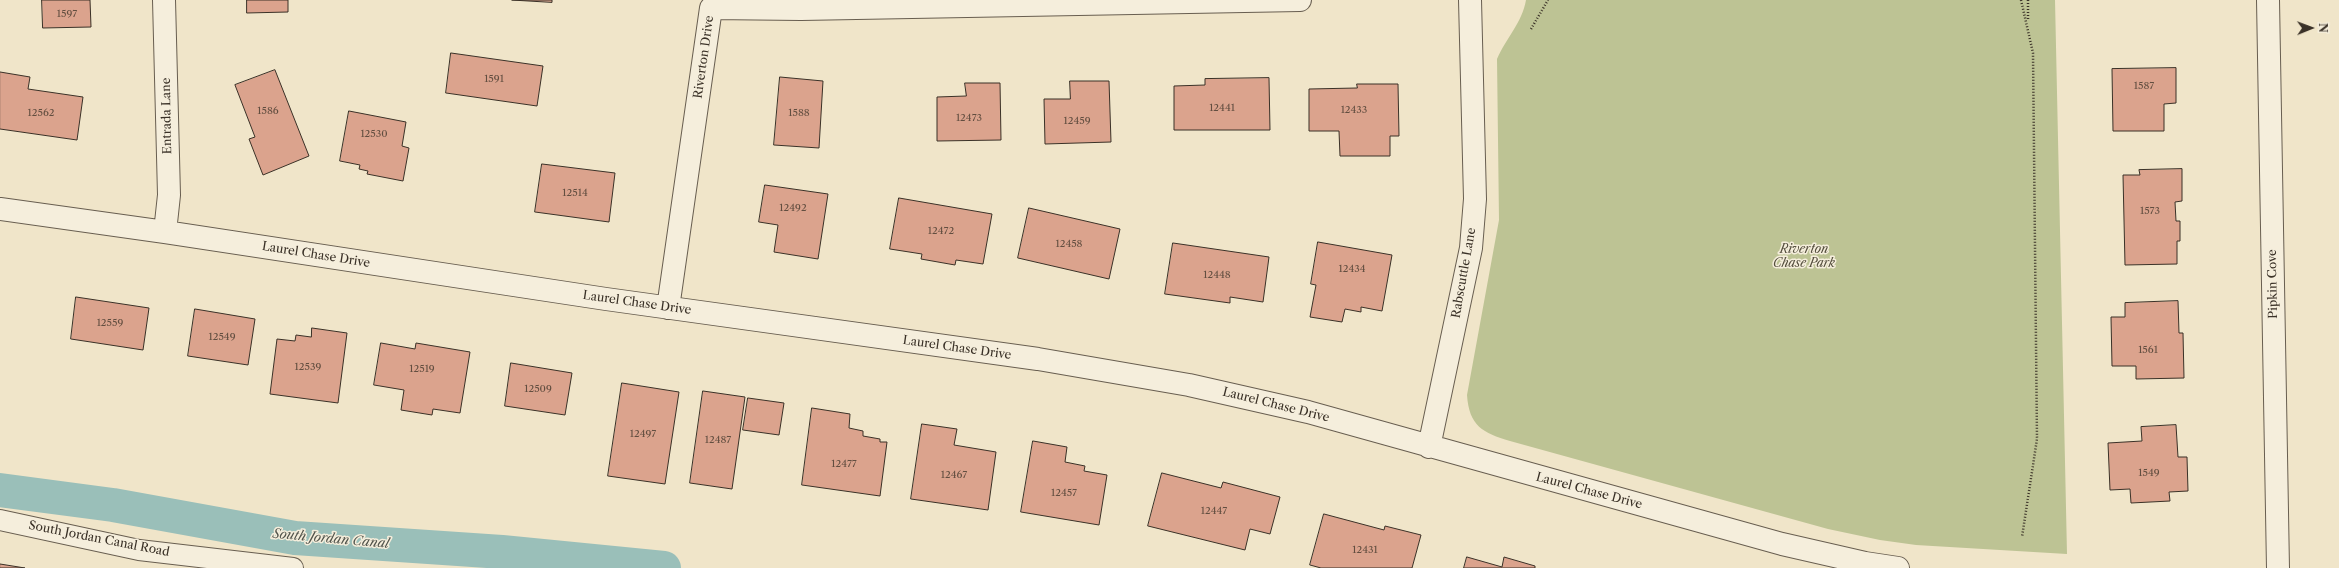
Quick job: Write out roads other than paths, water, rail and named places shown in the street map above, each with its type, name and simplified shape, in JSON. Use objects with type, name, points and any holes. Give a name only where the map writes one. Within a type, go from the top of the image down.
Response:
[{"type":"street","name":"Entrada Lane","points":[[164,0],[169,195],[165,232]]},
{"type":"street","name":"Riverton Drive","points":[[668,308],[711,8],[718,4],[809,9],[1300,0]]},
{"type":"street","name":"Rabscuttle Lane","points":[[1429,447],[1471,248],[1475,199],[1470,0]]},
{"type":"street","name":"Pipkin Cove","points":[[2268,0],[2278,568]]},
{"type":"street","name":"Laurel Chase Drive","points":[[0,209],[165,232],[668,308],[1038,359],[1189,384],[1308,412],[1429,447],[1782,544],[1865,563],[1898,568]]},
{"type":"lane","name":"South Jordan Canal Road","points":[[0,520],[139,550],[293,568]]},
{"type":"waterway","name":"South Jordan Canal","points":[[0,490],[113,505],[295,538],[502,552],[664,568]]},
{"type":"park label","name":"Riverton Chase Park","points":[[1804,257]]}]
